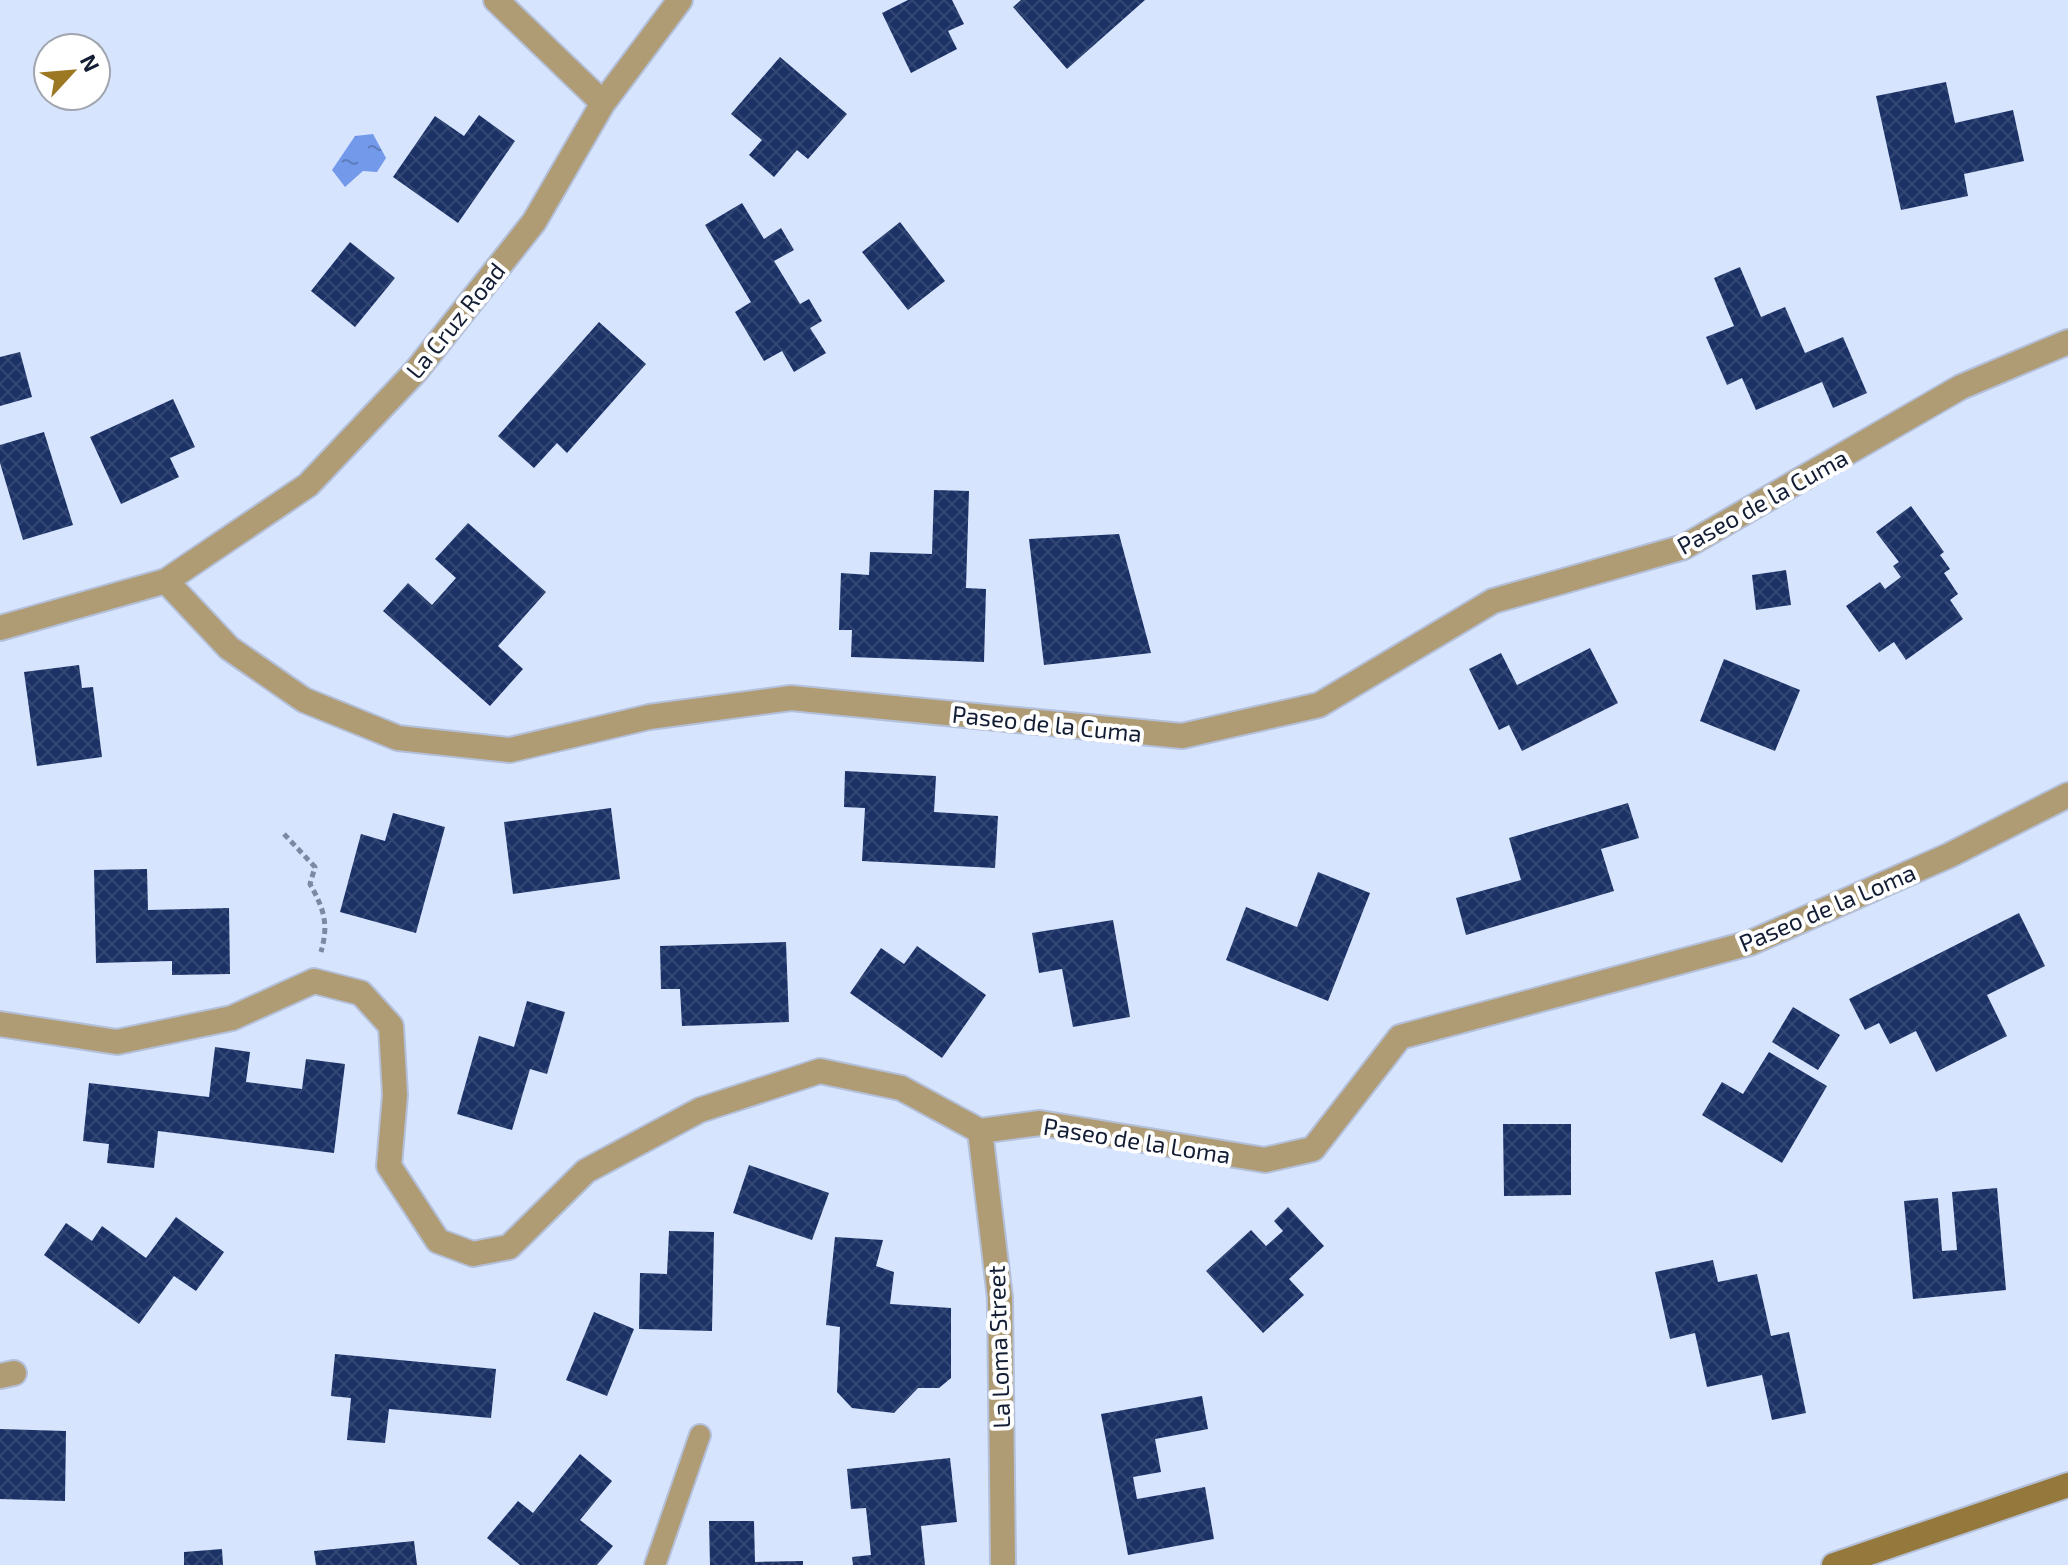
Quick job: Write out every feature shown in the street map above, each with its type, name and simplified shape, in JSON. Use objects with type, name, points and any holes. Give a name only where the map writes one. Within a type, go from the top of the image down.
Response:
[{"type":"street","points":[[496,0],[603,103]]},
{"type":"street","name":"La Cruz Road","points":[[166,581],[308,485],[416,371],[534,222],[603,103],[680,0]]},
{"type":"street","name":"Paseo de la Cuma","points":[[166,581],[229,648],[304,700],[398,738],[510,750],[649,717],[791,698],[1182,736],[1319,705],[1493,601],[1684,547],[1961,387],[2068,342]]},
{"type":"street","points":[[0,628],[166,581]]},
{"type":"street","name":"Paseo de la Loma","points":[[980,1131],[1040,1123],[1265,1160],[1313,1149],[1400,1037],[1750,943],[1950,855],[2068,795]]},
{"type":"street","points":[[0,1024],[117,1042],[232,1018],[314,981],[361,993],[391,1026],[395,1095],[389,1166],[438,1241],[473,1254],[509,1247],[586,1171],[700,1110],[820,1071],[901,1088],[980,1131]]},
{"type":"street","name":"La Loma Street","points":[[980,1131],[1000,1298],[1003,1565]]},
{"type":"street","points":[[1834,1565],[2068,1485]]},
{"type":"lane","points":[[655,1565],[700,1435]]},
{"type":"path","points":[[284,834],[315,867],[310,884],[324,910],[327,930]]},
{"type":"water","points":[[373,134],[386,158],[377,172],[363,171],[345,187],[332,170],[355,136]]},
{"type":"building","points":[[908,0],[952,0],[964,24],[948,31],[957,49],[911,73],[882,13]]},
{"type":"building","points":[[1021,0],[1145,0],[1067,69],[1013,7]]},
{"type":"building","points":[[780,57],[847,114],[808,159],[797,150],[774,177],[749,155],[762,140],[731,114]]},
{"type":"building","points":[[1946,82],[1955,123],[2013,110],[2024,161],[1964,174],[1968,196],[1901,210],[1876,96]]},
{"type":"building","points":[[479,115],[515,141],[458,223],[393,177],[435,116],[464,136]]},
{"type":"building","points":[[742,203],[764,239],[781,228],[794,250],[774,261],[800,304],[809,299],[822,321],[810,328],[826,353],[794,372],[782,351],[764,361],[735,312],[751,302],[705,225]]},
{"type":"building","points":[[900,222],[945,281],[908,310],[862,252]]},
{"type":"building","points":[[350,242],[395,278],[355,327],[311,291]]},
{"type":"building","points":[[1740,267],[1761,317],[1785,307],[1805,353],[1843,337],[1867,393],[1833,408],[1822,382],[1756,410],[1742,378],[1727,385],[1706,337],[1734,326],[1714,278]]},
{"type":"building","points":[[599,322],[646,364],[567,453],[557,443],[534,468],[498,436]]},
{"type":"building","points":[[20,352],[32,397],[0,406],[0,357]]},
{"type":"building","points":[[173,399],[195,447],[170,458],[179,477],[121,504],[90,437]]},
{"type":"building","points":[[44,432],[73,525],[23,540],[0,463],[0,445]]},
{"type":"building","points":[[934,490],[969,491],[966,588],[986,589],[984,662],[851,657],[852,630],[839,630],[841,573],[869,575],[870,552],[932,554]]},
{"type":"building","points":[[1911,506],[1944,552],[1940,555],[1950,569],[1944,573],[1958,594],[1950,600],[1963,619],[1906,660],[1894,642],[1879,652],[1846,606],[1880,582],[1885,589],[1901,577],[1893,566],[1899,562],[1876,532]]},
{"type":"building","points":[[468,523],[546,592],[498,646],[523,669],[490,706],[383,611],[408,583],[432,605],[456,578],[435,559]]},
{"type":"building","points":[[1119,534],[1151,653],[1044,665],[1029,539]]},
{"type":"building","points":[[1786,570],[1791,605],[1756,610],[1752,575]]},
{"type":"building","points":[[1590,648],[1618,703],[1522,751],[1509,725],[1499,730],[1469,669],[1501,653],[1517,685]]},
{"type":"building","points":[[1724,659],[1800,690],[1775,751],[1700,721]]},
{"type":"building","points":[[79,665],[82,688],[93,687],[102,757],[37,766],[24,672]]},
{"type":"building","points":[[845,771],[936,776],[934,812],[998,816],[995,868],[862,861],[865,808],[844,807]]},
{"type":"building","points":[[1628,803],[1639,838],[1601,849],[1614,891],[1466,935],[1456,898],[1521,880],[1509,838]]},
{"type":"building","points":[[611,808],[620,879],[513,894],[504,822]]},
{"type":"building","points":[[393,813],[445,827],[416,933],[340,912],[361,834],[385,841]]},
{"type":"building","points":[[147,869],[148,910],[229,908],[230,974],[172,975],[172,961],[96,963],[94,870]]},
{"type":"building","points":[[1318,872],[1370,893],[1328,1001],[1226,960],[1246,907],[1297,927]]},
{"type":"building","points":[[2019,913],[2045,966],[1987,995],[2007,1036],[1936,1072],[1916,1031],[1890,1044],[1879,1023],[1865,1030],[1849,999]]},
{"type":"building","points":[[1113,920],[1130,1017],[1073,1027],[1062,969],[1039,973],[1032,933]]},
{"type":"building","points":[[786,942],[789,1022],[682,1026],[680,989],[661,989],[660,946]]},
{"type":"building","points":[[917,946],[986,995],[942,1058],[850,993],[881,948],[904,964]]},
{"type":"building","points":[[527,1001],[565,1012],[547,1074],[530,1069],[512,1130],[457,1114],[479,1036],[514,1047]]},
{"type":"building","points":[[1793,1007],[1840,1035],[1818,1070],[1772,1042]]},
{"type":"building","points":[[215,1047],[250,1052],[246,1082],[302,1089],[306,1059],[345,1064],[334,1153],[158,1131],[154,1168],[107,1163],[109,1144],[83,1141],[89,1083],[209,1097]]},
{"type":"building","points":[[1769,1052],[1827,1086],[1782,1163],[1702,1115],[1722,1082],[1743,1094]]},
{"type":"building","points":[[1503,1124],[1571,1124],[1571,1195],[1504,1196]]},
{"type":"building","points":[[749,1165],[829,1193],[812,1240],[733,1213]]},
{"type":"building","points":[[1997,1188],[2006,1290],[1913,1299],[1904,1201],[1938,1198],[1942,1251],[1957,1250],[1952,1192]]},
{"type":"building","points":[[1288,1207],[1324,1246],[1289,1279],[1304,1295],[1263,1333],[1206,1271],[1251,1230],[1266,1246],[1283,1231],[1274,1221]]},
{"type":"building","points":[[176,1217],[224,1252],[196,1291],[174,1276],[139,1324],[44,1255],[66,1223],[92,1241],[102,1226],[146,1258]]},
{"type":"building","points":[[669,1231],[714,1232],[712,1331],[639,1329],[640,1273],[667,1274]]},
{"type":"building","points":[[835,1237],[883,1240],[876,1266],[894,1272],[890,1304],[951,1308],[951,1378],[939,1388],[918,1388],[894,1413],[852,1408],[837,1392],[840,1327],[826,1325]]},
{"type":"building","points":[[1713,1260],[1718,1282],[1757,1274],[1771,1336],[1789,1332],[1806,1413],[1772,1420],[1762,1375],[1707,1387],[1695,1333],[1670,1339],[1655,1272]]},
{"type":"building","points":[[594,1312],[634,1329],[607,1396],[566,1380]]},
{"type":"building","points":[[335,1354],[496,1369],[491,1418],[389,1409],[385,1443],[347,1440],[351,1398],[331,1396]]},
{"type":"building","points":[[1202,1396],[1208,1429],[1155,1439],[1161,1472],[1133,1477],[1137,1499],[1205,1487],[1214,1539],[1128,1555],[1101,1414]]},
{"type":"building","points":[[0,1429],[66,1431],[65,1501],[0,1499]]},
{"type":"building","points":[[580,1454],[612,1481],[580,1520],[613,1546],[597,1565],[520,1565],[487,1538],[518,1501],[533,1513]]},
{"type":"building","points":[[950,1458],[957,1522],[921,1526],[925,1565],[853,1565],[852,1557],[871,1555],[866,1508],[851,1509],[847,1469]]},
{"type":"building","points":[[709,1521],[754,1521],[755,1562],[803,1561],[803,1565],[710,1565]]},
{"type":"building","points":[[414,1541],[417,1565],[316,1565],[314,1551]]},
{"type":"building","points":[[222,1549],[223,1565],[184,1565],[184,1552]]}]
